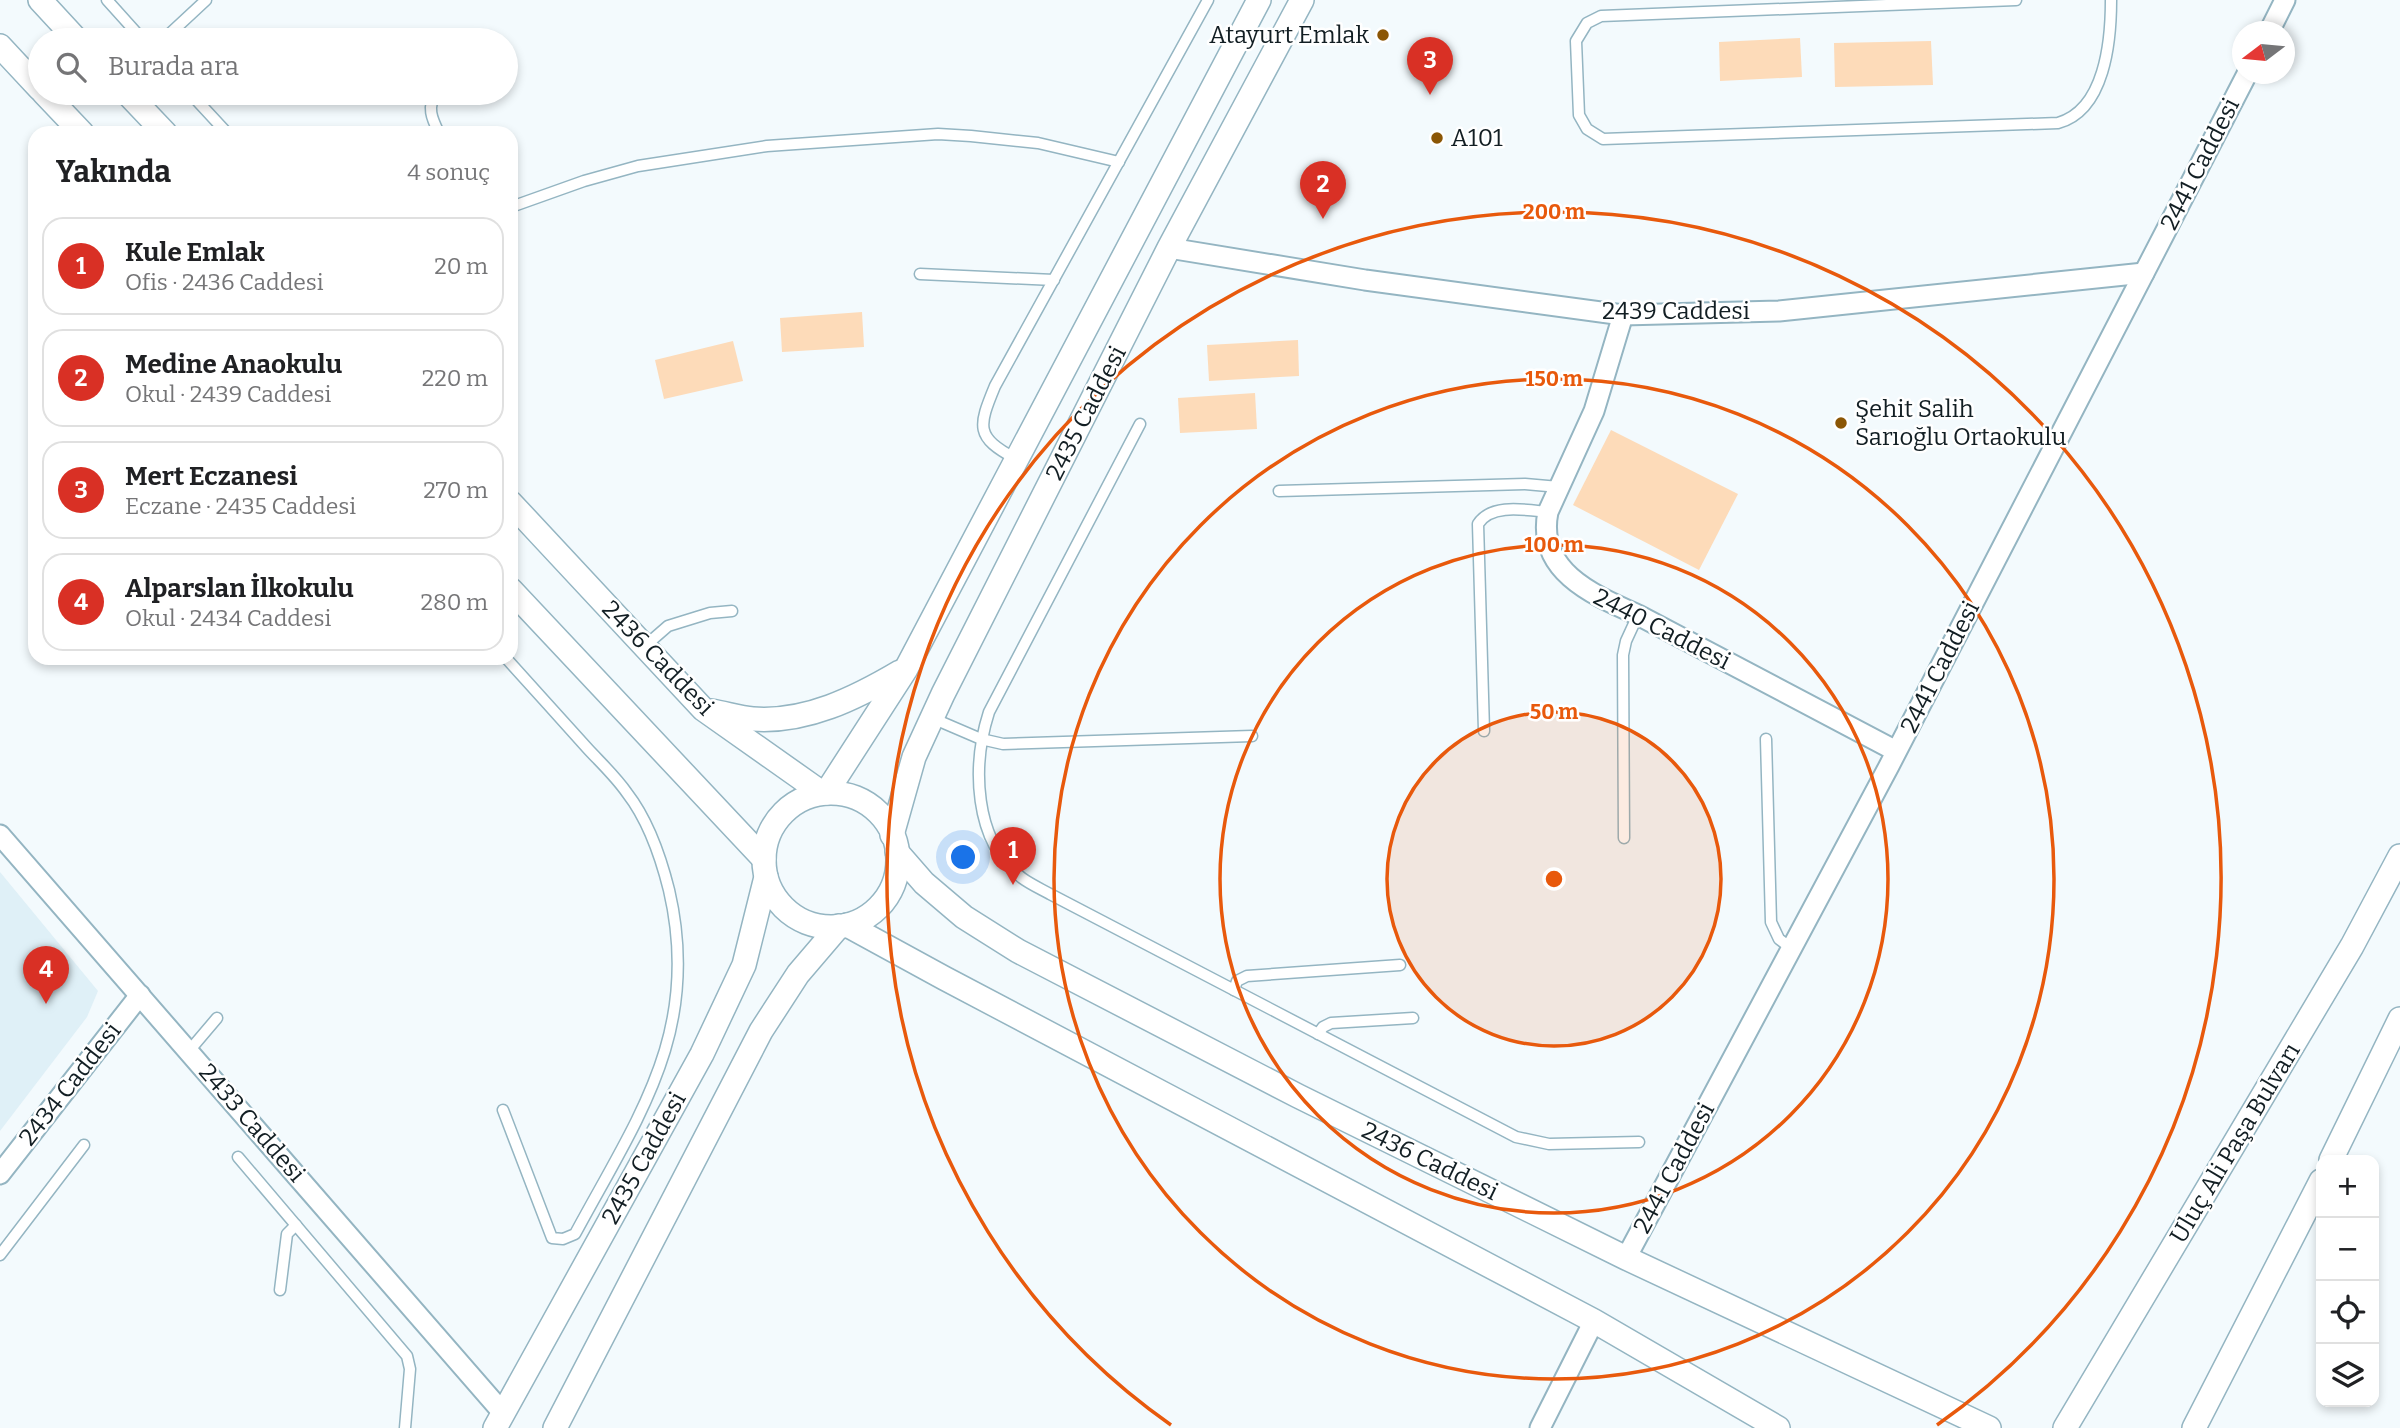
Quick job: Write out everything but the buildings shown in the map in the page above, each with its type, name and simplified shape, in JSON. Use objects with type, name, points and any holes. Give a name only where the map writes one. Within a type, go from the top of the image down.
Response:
[{"type":"street","points":[[40,0],[66,28]]},
{"type":"street","name":"2435 Caddesi","points":[[499,1420],[702,1054],[744,965],[765,868],[769,834],[778,819],[797,802],[824,793],[906,669],[1259,0]]},
{"type":"street","name":"2435 Caddesi","points":[[555,1428],[761,1031],[798,974],[843,925],[864,918],[883,901],[895,878],[895,843],[914,757],[932,718],[1169,248],[1302,0]]},
{"type":"street","points":[[2274,21],[2285,0]]},
{"type":"street","points":[[0,46],[28,76]]},
{"type":"street","name":"2441 Caddesi","points":[[1626,1258],[1896,751],[2242,84]]},
{"type":"street","points":[[55,105],[75,126]]},
{"type":"street","points":[[138,105],[158,126]]},
{"type":"street","name":"2439 Caddesi","points":[[1169,248],[1365,280],[1623,315],[1779,311],[2144,273]]},
{"type":"street","name":"2440 Caddesi","points":[[1623,315],[1594,411],[1548,512],[1544,529],[1548,548],[1563,571],[1594,596],[1638,615],[1896,751]]},
{"type":"street","name":"2436 Caddesi","points":[[518,511],[704,709],[824,793]]},
{"type":"street","points":[[518,598],[765,868],[778,900],[797,918],[821,926],[843,925],[1594,1321],[1778,1428]]},
{"type":"street","points":[[704,709],[754,719],[785,718],[814,712],[866,692],[906,669]]},
{"type":"street","points":[[824,793],[843,794],[866,803],[884,820],[895,843]]},
{"type":"street","name":"2433 Caddesi","points":[[0,835],[189,1051],[499,1420]]},
{"type":"street","name":"2436 Caddesi","points":[[895,843],[924,883],[964,918],[1018,951],[1310,1102],[1626,1258],[1990,1428]]},
{"type":"street","name":"Uluç Ali Paşa Bulvarı","points":[[2065,1428],[2345,958],[2400,856]]},
{"type":"street","name":"2434 Caddesi","points":[[0,1174],[140,995]]},
{"type":"street","points":[[2333,1155],[2400,1019]]},
{"type":"street","points":[[2194,1428],[2316,1191]]},
{"type":"street","points":[[1540,1428],[1594,1321]]},
{"type":"lane","points":[[107,0],[132,28]]},
{"type":"lane","points":[[176,28],[206,0]]},
{"type":"lane","points":[[1017,460],[993,447],[983,427],[983,418],[995,386],[1208,0]]},
{"type":"lane","points":[[2016,0],[1601,16],[1587,23],[1576,41],[1579,115],[1587,129],[1603,139],[2059,123],[2075,117],[2089,103],[2108,46],[2111,0]]},
{"type":"lane","points":[[201,105],[220,126]]},
{"type":"lane","points":[[431,105],[430,111],[436,126]]},
{"type":"lane","points":[[518,205],[584,181],[638,166],[767,146],[938,134],[1038,143],[1119,162]]},
{"type":"lane","points":[[920,274],[1054,280]]},
{"type":"lane","points":[[1140,424],[989,712],[981,739],[978,789],[985,820],[1003,857],[1022,878],[1516,1137],[1549,1144],[1639,1142]]},
{"type":"lane","points":[[1279,491],[1525,484],[1559,487]]},
{"type":"lane","points":[[1484,731],[1478,524],[1482,518],[1493,512],[1522,509],[1548,512]]},
{"type":"lane","points":[[645,647],[668,626],[709,613],[732,611]]},
{"type":"lane","points":[[1624,838],[1623,655],[1626,641],[1638,615]]},
{"type":"lane","points":[[503,1110],[552,1238],[563,1239],[575,1234],[656,1079],[672,1025],[678,969],[676,928],[666,878],[656,849],[628,793],[512,665]]},
{"type":"lane","points":[[932,718],[981,739],[1003,744],[1252,736]]},
{"type":"lane","points":[[1766,739],[1771,922],[1779,939],[1791,948]]},
{"type":"lane","points":[[1234,990],[1237,981],[1247,976],[1401,965]]},
{"type":"lane","points":[[189,1051],[217,1018]]},
{"type":"lane","points":[[1318,1034],[1323,1027],[1331,1023],[1413,1018]]},
{"type":"lane","points":[[0,1255],[84,1145]]},
{"type":"lane","points":[[238,1157],[407,1356],[410,1369],[405,1428]]},
{"type":"lane","points":[[280,1290],[287,1234],[296,1225]]},
{"type":"shaded area","points":[[1800,38],[1802,77],[1720,81],[1719,42]]},
{"type":"shaded area","points":[[1931,41],[1933,85],[1835,87],[1834,43]]},
{"type":"shaded area","points":[[862,312],[864,347],[782,352],[780,318]]},
{"type":"shaded area","points":[[1298,340],[1299,376],[1209,381],[1207,345]]},
{"type":"shaded area","points":[[733,341],[743,381],[664,399],[655,360]]},
{"type":"shaded area","points":[[1255,393],[1257,429],[1180,433],[1178,398]]},
{"type":"shaded area","points":[[1611,430],[1738,494],[1699,570],[1573,505]]},
{"type":"shaded area","points":[[0,872],[98,991],[87,1017],[0,1131]]},
{"type":"place","name":"Atayurt Emlak","points":[[1383,35]]},
{"type":"place","name":"Mert Eczanesi","points":[[1430,95]]},
{"type":"place","name":"A101","points":[[1437,138]]},
{"type":"place","name":"Medine Anaokulu","points":[[1323,219]]},
{"type":"place","name":"Şehit Salih Sarıoğlu Ortaokulu","points":[[1841,423]]},
{"type":"place","name":"Kule Emlak","points":[[1013,885]]},
{"type":"place","name":"Alparslan İlkokulu","points":[[46,1004]]}]
